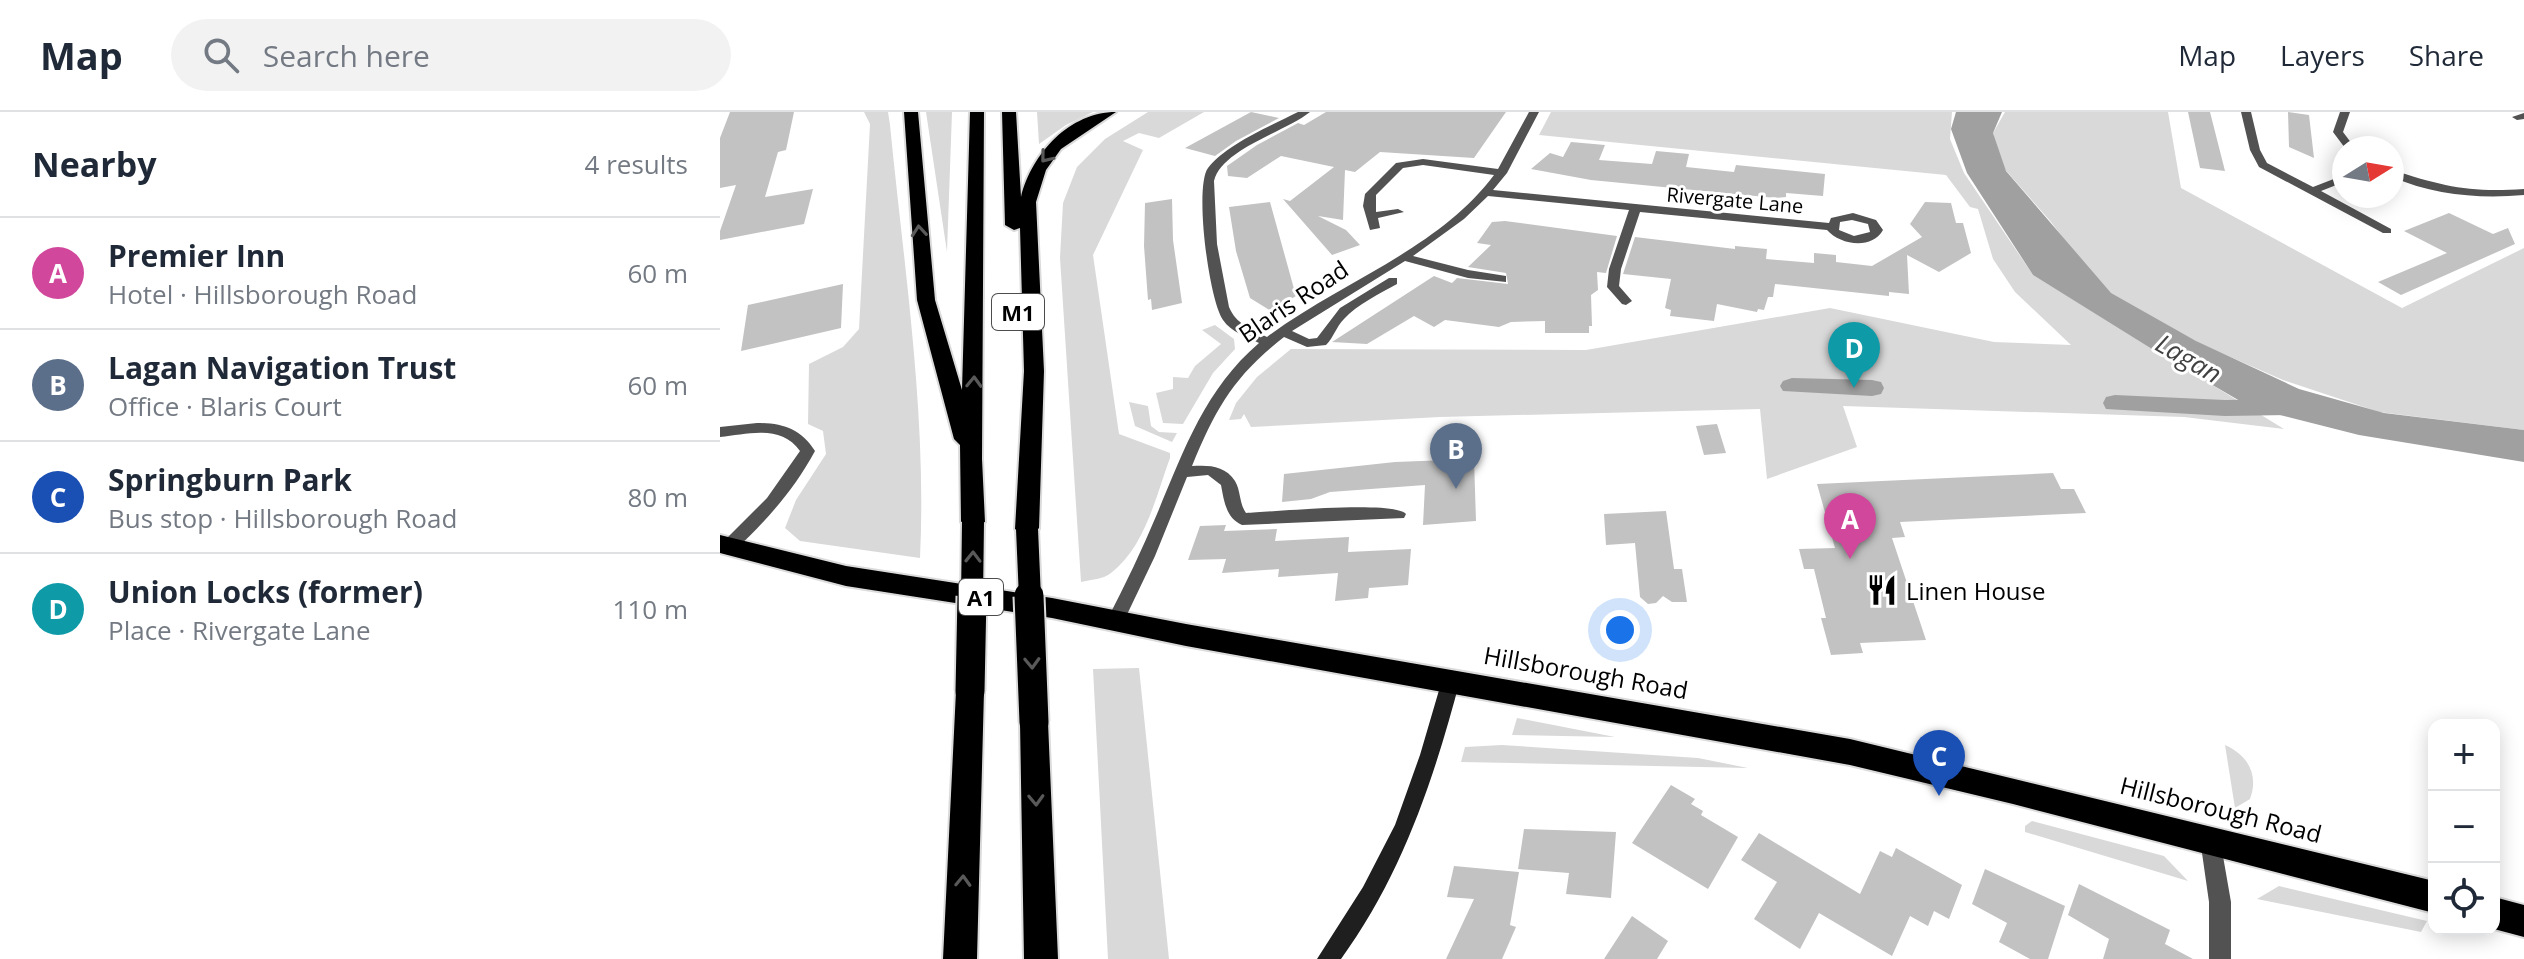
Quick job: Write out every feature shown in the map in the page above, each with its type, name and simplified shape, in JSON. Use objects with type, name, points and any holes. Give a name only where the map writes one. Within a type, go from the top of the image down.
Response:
[{"type":"highway","points":[[899,112],[913,162]]},
{"type":"highway","points":[[911,112],[926,300],[971,459]]},
{"type":"highway","name":"M1","points":[[960,959],[970,691],[977,112]]},
{"type":"highway","name":"M1","points":[[1009,112],[1027,520],[1041,959]]},
{"type":"highway","points":[[1027,520],[1034,371],[1028,202],[1032,179],[1049,151],[1109,112]]},
{"type":"highway","name":"Hillsborough Road","points":[[724,545],[846,576],[1116,620],[1850,752],[2428,895]]},
{"type":"highway","points":[[2500,915],[2524,921]]},
{"type":"street","points":[[1269,343],[1235,324],[1225,311],[1212,249],[1206,185],[1217,165],[1305,112]]},
{"type":"street","name":"Blaris Road","points":[[1116,620],[1138,581],[1180,472],[1214,402],[1233,375],[1284,332],[1451,224],[1486,193],[1502,173],[1534,112]]},
{"type":"street","points":[[2246,112],[2255,150],[2263,165],[2387,231]]},
{"type":"street","points":[[2341,136],[2338,132],[2345,112]]},
{"type":"street","points":[[1398,212],[1373,222],[1371,194],[1400,165],[1410,161],[1502,173]]},
{"type":"street","points":[[2404,177],[2444,190],[2475,194],[2524,192]]},
{"type":"street","points":[[2310,192],[2332,183]]},
{"type":"street","name":"Rivergate Lane","points":[[1486,193],[1831,227]]},
{"type":"street","name":"Rivergate Lane","points":[[1626,301],[1613,287],[1615,269],[1635,209]]},
{"type":"street","points":[[1403,257],[1468,274],[1502,279]]},
{"type":"street","points":[[1284,332],[1307,343],[1321,342],[1329,334],[1329,327],[1336,317],[1393,281]]},
{"type":"street","points":[[720,432],[771,428],[790,431],[808,451],[779,495],[724,545]]},
{"type":"street","points":[[1180,472],[1211,470],[1228,483],[1233,507],[1242,519],[1351,513],[1398,514]]},
{"type":"street","points":[[1328,959],[1385,872],[1433,755],[1451,680]]},
{"type":"street","points":[[2210,839],[2220,902],[2220,959]]},
{"type":"shaded area","points":[[864,112],[888,112],[890,125],[917,395],[920,558],[800,541],[785,528],[796,500],[826,454],[823,431],[808,424],[809,364],[843,347],[859,329],[870,124]]},
{"type":"shaded area","points":[[926,112],[952,112],[947,252]]},
{"type":"shaded area","points":[[1037,112],[1093,112],[1066,125],[1039,144]]},
{"type":"shaded area","points":[[1148,112],[1204,112],[1159,138],[1139,133],[1123,141],[1143,150],[1093,255],[1119,434],[1170,453],[1170,458],[1148,520],[1133,549],[1108,575],[1081,582],[1060,258],[1063,203],[1077,167],[1105,139]]},
{"type":"shaded area","points":[[1551,112],[1952,112],[1950,139],[1964,173],[2033,275],[2284,429],[2184,417],[1843,406],[1857,447],[1767,479],[1760,409],[1440,417],[1251,427],[1244,414],[1241,419],[1229,420],[1236,403],[1257,377],[1291,349],[1586,350],[1830,308],[1994,342],[2071,345],[2015,292],[1993,259],[1978,209],[1970,207],[1946,175],[1539,135]]},
{"type":"shaded area","points":[[2005,112],[2168,112],[2181,188],[2402,308],[2524,248],[2524,430],[2379,412],[2283,380],[2203,345],[2104,292],[2051,222],[2002,166],[1993,133]]},
{"type":"shaded area","points":[[1215,325],[1234,339],[1235,349],[1213,373],[1183,424],[1163,423],[1156,393],[1173,389],[1173,377],[1188,378],[1195,366],[1221,344],[1202,330]]},
{"type":"shaded area","points":[[1129,402],[1148,406],[1151,426],[1159,432],[1177,433],[1172,442],[1135,426]]},
{"type":"shaded area","points":[[1139,668],[1169,959],[1108,959],[1093,669]]},
{"type":"shaded area","points":[[1517,718],[1615,737],[1512,735]]},
{"type":"shaded area","points":[[1502,745],[1698,758],[1748,768],[1461,762],[1465,747]]},
{"type":"shaded area","points":[[2225,745],[2240,754],[2252,774],[2250,799],[2235,808]]},
{"type":"shaded area","points":[[2032,821],[2164,856],[2188,881],[2025,832],[2025,826]]},
{"type":"shaded area","points":[[2279,886],[2427,921],[2421,932],[2257,899]]},
{"type":"water","name":"Lagan","points":[[1956,112],[2002,112],[1993,133],[2006,171],[2111,293],[2196,341],[2299,389],[2384,413],[2524,430],[2524,462],[2359,435],[2252,408],[2173,362],[2033,275],[1967,173],[1951,129]]},
{"type":"building","points":[[730,112],[794,112],[786,150],[778,152],[765,197],[813,189],[804,224],[720,240],[720,231],[736,185],[720,188],[720,138]]},
{"type":"building","points":[[1251,112],[1279,118],[1215,156],[1185,148]]},
{"type":"building","points":[[1326,112],[1506,112],[1474,158],[1380,152],[1355,172],[1345,170],[1343,220],[1318,216],[1346,230],[1360,245],[1332,255],[1283,199],[1290,201],[1334,167],[1281,156],[1247,178],[1228,176],[1227,166],[1257,145]]},
{"type":"building","points":[[2188,112],[2210,112],[2225,171],[2200,168]]},
{"type":"building","points":[[2288,112],[2309,115],[2314,158],[2289,147]]},
{"type":"building","points":[[1571,142],[1605,145],[1599,160],[1652,164],[1656,151],[1689,154],[1686,167],[1734,172],[1736,165],[1825,174],[1823,196],[1786,193],[1786,197],[1776,198],[1591,180],[1531,169],[1550,153],[1563,157]]},
{"type":"building","points":[[1172,199],[1173,240],[1182,303],[1152,310],[1151,299],[1148,300],[1144,246],[1145,203]]},
{"type":"building","points":[[1270,202],[1296,296],[1271,311],[1250,298],[1236,251],[1229,207]]},
{"type":"building","points":[[1925,202],[1951,203],[1956,223],[1963,223],[1971,253],[1939,272],[1907,255],[1909,294],[1889,292],[1889,296],[1775,284],[1773,297],[1768,297],[1764,310],[1758,309],[1757,312],[1717,304],[1714,321],[1670,316],[1671,310],[1665,308],[1671,279],[1623,274],[1635,237],[1735,249],[1735,246],[1767,249],[1766,259],[1814,263],[1814,253],[1836,255],[1836,262],[1872,266],[1922,237],[1910,224]]},
{"type":"building","points":[[2449,213],[2493,234],[2508,228],[2515,244],[2401,295],[2378,282],[2447,253],[2404,231]]},
{"type":"building","points":[[1505,221],[1617,236],[1606,273],[1597,272],[1598,290],[1591,295],[1592,326],[1589,326],[1589,333],[1545,333],[1545,321],[1511,322],[1499,327],[1445,320],[1434,327],[1414,316],[1367,344],[1332,342],[1434,276],[1452,283],[1457,278],[1508,284],[1506,273],[1468,267],[1491,245],[1477,243],[1492,222]]},
{"type":"building","points":[[843,284],[841,328],[741,351],[748,305]]},
{"type":"building","points":[[1717,424],[1726,453],[1704,455],[1696,426]]},
{"type":"building","points":[[1474,459],[1476,521],[1423,525],[1425,485],[1330,492],[1311,499],[1282,502],[1284,474],[1395,462]]},
{"type":"building","points":[[2053,473],[2061,489],[2074,489],[2086,513],[1900,522],[1905,537],[1892,538],[1926,640],[1860,643],[1863,653],[1831,655],[1821,618],[1826,618],[1814,569],[1804,569],[1799,549],[1835,548],[1817,484]]},
{"type":"building","points":[[1666,511],[1674,569],[1682,569],[1687,602],[1672,602],[1663,596],[1656,603],[1648,604],[1640,597],[1635,543],[1606,545],[1604,514]]},
{"type":"building","points":[[1226,525],[1224,531],[1277,529],[1275,541],[1349,537],[1348,552],[1411,549],[1408,585],[1369,588],[1368,598],[1335,601],[1338,573],[1278,577],[1279,569],[1222,573],[1226,559],[1188,560],[1200,526]]},
{"type":"building","points":[[1671,785],[1695,799],[1691,804],[1703,811],[1701,815],[1738,837],[1708,889],[1632,843]]},
{"type":"building","points":[[1524,829],[1616,832],[1611,898],[1566,894],[1569,873],[1518,869]]},
{"type":"building","points":[[1759,833],[1860,894],[1880,851],[1892,857],[1896,848],[1962,885],[1949,919],[1934,911],[1928,926],[1910,916],[1892,956],[1819,913],[1800,949],[1754,919],[1777,882],[1741,860]]},
{"type":"building","points":[[1454,866],[1519,872],[1510,925],[1516,927],[1502,959],[1446,959],[1474,899],[1447,897]]},
{"type":"building","points":[[1985,869],[2065,906],[2048,959],[2030,959],[1999,942],[2007,923],[1972,904]]},
{"type":"building","points":[[2079,884],[2170,930],[2165,944],[2193,959],[2103,959],[2109,939],[2068,915]]},
{"type":"building","points":[[1632,916],[1668,941],[1657,959],[1604,959]]},
{"type":"waterway","points":[[1792,386],[1872,388]]},
{"type":"waterway","points":[[2115,403],[2225,408],[2290,407]]},
{"type":"place","name":"Union Locks (former)","points":[[1854,388]]},
{"type":"place","name":"Lagan Navigation Trust","points":[[1456,489]]},
{"type":"place","name":"Premier Inn","points":[[1850,559]]},
{"type":"place","name":"Linen House","points":[[1882,590]]},
{"type":"place","name":"Springburn Park","points":[[1939,796]]}]
